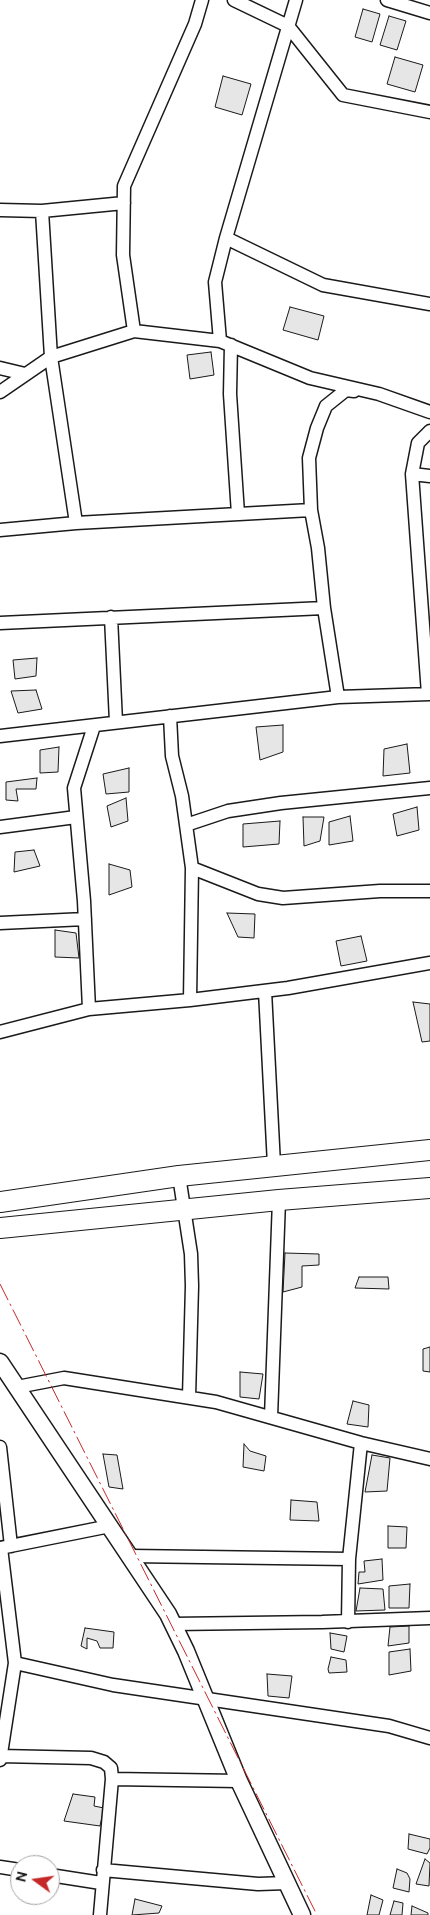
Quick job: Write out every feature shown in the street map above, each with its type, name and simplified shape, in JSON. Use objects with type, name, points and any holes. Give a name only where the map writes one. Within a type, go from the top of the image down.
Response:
[{"type":"main road","points":[[0,1202],[179,1176],[430,1150]]},
{"type":"main road","points":[[0,1228],[279,1200],[430,1188]]},
{"type":"street","points":[[134,331],[123,256],[124,186],[195,24],[202,0]]},
{"type":"street","points":[[234,0],[288,26],[343,95],[430,112]]},
{"type":"street","points":[[238,514],[225,343],[215,282],[226,238],[296,0]]},
{"type":"street","points":[[387,0],[430,12]]},
{"type":"street","points":[[0,210],[42,211],[124,203]]},
{"type":"street","points":[[42,211],[51,357],[76,523]]},
{"type":"street","points":[[226,238],[323,285],[430,304]]},
{"type":"street","points":[[0,392],[51,357],[134,331],[225,343],[310,378],[379,394],[430,412]]},
{"type":"street","points":[[0,368],[25,374]]},
{"type":"street","points":[[338,697],[311,510],[309,458],[326,406],[346,390],[379,394]]},
{"type":"street","points":[[0,736],[338,697],[429,694],[412,474],[418,443],[430,431]]},
{"type":"street","points":[[412,474],[430,476]]},
{"type":"street","points":[[0,530],[76,523],[311,510]]},
{"type":"street","points":[[0,623],[324,608]]},
{"type":"street","points":[[111,617],[116,722]]},
{"type":"street","points":[[170,716],[172,756],[186,825],[192,868],[190,1000]]},
{"type":"street","points":[[88,1009],[85,919],[74,788],[94,726]]},
{"type":"street","points":[[186,825],[228,811],[281,803],[430,788]]},
{"type":"street","points":[[0,827],[76,818]]},
{"type":"street","points":[[192,868],[258,894],[283,898],[380,891],[430,891]]},
{"type":"street","points":[[0,923],[85,919]]},
{"type":"street","points":[[0,1032],[88,1009],[190,1000],[265,990],[430,963]]},
{"type":"street","points":[[265,990],[274,1165]]},
{"type":"street","points":[[179,1176],[191,1254],[189,1397]]},
{"type":"street","points":[[271,1417],[279,1200]]},
{"type":"street","points":[[0,1362],[130,1556],[173,1624],[207,1700],[239,1781],[302,1915]]},
{"type":"street","points":[[17,1387],[64,1378],[189,1397],[216,1402],[271,1417],[361,1444],[430,1459]]},
{"type":"street","points":[[348,1622],[349,1559],[361,1444]]},
{"type":"street","points":[[0,1447],[4,1547],[15,1664],[0,1760]]},
{"type":"street","points":[[4,1547],[110,1526]]},
{"type":"street","points":[[130,1556],[349,1559]]},
{"type":"street","points":[[173,1624],[348,1622],[430,1618]]},
{"type":"street","points":[[15,1664],[113,1685],[389,1726],[430,1738]]},
{"type":"street","points":[[0,1756],[91,1758],[104,1762],[111,1768],[112,1779],[100,1915]]},
{"type":"street","points":[[112,1779],[239,1781]]},
{"type":"street","points":[[60,1875],[258,1884],[287,1883]]},
{"type":"building","points":[[363,9],[380,14],[372,42],[355,37]]},
{"type":"building","points":[[389,16],[406,21],[397,50],[380,45]]},
{"type":"building","points":[[395,57],[423,65],[415,92],[387,84]]},
{"type":"building","points":[[223,76],[251,84],[242,115],[215,107]]},
{"type":"building","points":[[290,307],[324,316],[318,340],[283,330]]},
{"type":"building","points":[[211,352],[214,375],[190,379],[187,355]]},
{"type":"building","points":[[37,658],[36,676],[15,679],[13,660]]},
{"type":"building","points":[[36,690],[42,709],[18,713],[11,691]]},
{"type":"building","points":[[283,725],[283,752],[260,760],[256,727]]},
{"type":"building","points":[[407,744],[410,773],[383,776],[384,749]]},
{"type":"building","points":[[59,747],[58,772],[40,773],[40,750]]},
{"type":"building","points":[[129,768],[129,792],[106,794],[103,774]]},
{"type":"building","points":[[37,778],[36,789],[16,789],[18,801],[6,800],[6,782]]},
{"type":"building","points":[[126,798],[128,821],[111,827],[107,806]]},
{"type":"building","points":[[417,807],[419,830],[397,836],[393,814]]},
{"type":"building","points":[[350,816],[353,841],[329,845],[329,822]]},
{"type":"building","points":[[303,817],[324,817],[320,841],[304,846]]},
{"type":"building","points":[[280,821],[279,844],[243,847],[243,824]]},
{"type":"building","points":[[34,850],[40,866],[14,872],[15,852]]},
{"type":"building","points":[[109,864],[130,870],[132,887],[109,895]]},
{"type":"building","points":[[227,913],[255,914],[254,938],[238,937]]},
{"type":"building","points":[[55,930],[76,933],[79,958],[55,957]]},
{"type":"building","points":[[361,936],[367,961],[341,966],[336,941]]},
{"type":"building","points":[[413,1002],[430,1004],[430,1041],[422,1042]]},
{"type":"building","points":[[285,1253],[319,1254],[319,1265],[302,1266],[302,1287],[283,1292]]},
{"type":"building","points":[[359,1277],[388,1277],[389,1289],[355,1288]]},
{"type":"building","points":[[430,1347],[430,1372],[423,1371],[423,1349]]},
{"type":"building","points":[[240,1372],[263,1374],[259,1399],[240,1397]]},
{"type":"building","points":[[353,1401],[369,1405],[368,1427],[347,1424]]},
{"type":"building","points":[[244,1444],[250,1451],[266,1456],[264,1471],[243,1467]]},
{"type":"building","points":[[103,1454],[117,1455],[123,1489],[109,1487]]},
{"type":"building","points":[[372,1455],[390,1458],[387,1491],[365,1492]]},
{"type":"building","points":[[291,1500],[317,1502],[319,1521],[290,1520]]},
{"type":"building","points":[[388,1526],[407,1527],[406,1548],[388,1548]]},
{"type":"building","points":[[382,1559],[383,1580],[358,1584],[359,1572],[365,1572],[364,1561]]},
{"type":"building","points":[[410,1584],[409,1608],[389,1608],[389,1586]]},
{"type":"building","points":[[360,1588],[383,1589],[385,1610],[356,1611]]},
{"type":"building","points":[[409,1626],[409,1643],[388,1646],[390,1627]]},
{"type":"building","points":[[85,1628],[114,1632],[113,1648],[100,1648],[97,1641],[87,1638],[87,1649],[81,1646]]},
{"type":"building","points":[[330,1633],[347,1636],[344,1652],[331,1649]]},
{"type":"building","points":[[410,1649],[411,1671],[389,1675],[389,1652]]},
{"type":"building","points":[[331,1657],[346,1660],[347,1672],[329,1673]]},
{"type":"building","points":[[267,1674],[292,1676],[289,1698],[268,1696]]},
{"type":"building","points":[[73,1794],[95,1797],[94,1806],[104,1808],[100,1826],[64,1821]]},
{"type":"building","points":[[409,1834],[430,1839],[430,1848],[427,1854],[408,1849]]},
{"type":"building","points":[[425,1859],[430,1863],[429,1886],[416,1884]]},
{"type":"building","points":[[397,1869],[407,1873],[410,1879],[409,1892],[393,1888]]},
{"type":"building","points":[[371,1895],[383,1900],[379,1915],[367,1915]]},
{"type":"building","points":[[135,1899],[162,1906],[159,1913],[132,1915]]},
{"type":"building","points":[[394,1901],[403,1903],[402,1915],[390,1915]]},
{"type":"building","points":[[412,1906],[428,1913],[428,1915],[411,1915]]},
{"type":"power","points":[[0,1284],[317,1915]]}]
